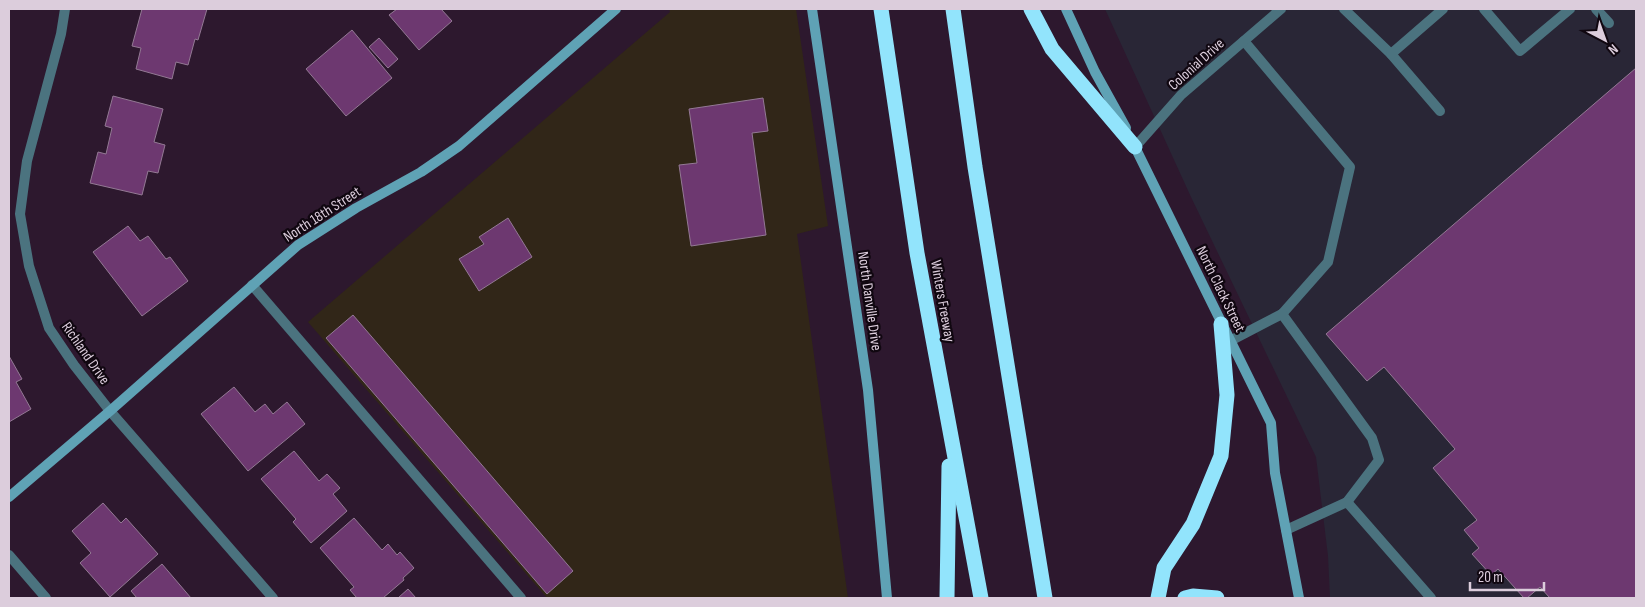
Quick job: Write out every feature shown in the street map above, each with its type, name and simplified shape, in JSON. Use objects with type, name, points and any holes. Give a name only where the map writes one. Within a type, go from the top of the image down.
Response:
[{"type":"highway","name":"Winters Freeway","points":[[881,9],[917,253],[981,598]]},
{"type":"highway","points":[[954,9],[977,177],[1045,598]]},
{"type":"highway","points":[[1031,9],[1052,49],[1136,147]]},
{"type":"highway","points":[[1158,598],[1164,568],[1193,524],[1221,456],[1227,395],[1222,324]]},
{"type":"highway","points":[[947,598],[949,432]]},
{"type":"highway","points":[[1185,598],[1193,596],[1217,598]]},
{"type":"main road","name":"North 18th Street","points":[[9,497],[110,411],[298,245],[356,208],[421,172],[459,146],[616,9]]},
{"type":"main road","name":"North Danville Drive","points":[[812,9],[868,390],[887,598]]},
{"type":"main road","name":"North Clack Street","points":[[1066,9],[1095,72],[1136,147],[1271,423],[1275,473],[1299,598]]},
{"type":"street","name":"Richland Drive","points":[[65,9],[28,161],[20,214],[29,266],[49,328],[74,365],[110,411],[273,598]]},
{"type":"street","name":"Colonial Drive","points":[[1136,147],[1181,95],[1281,9]]},
{"type":"street","points":[[1344,9],[1390,54],[1440,111]]},
{"type":"street","points":[[1390,54],[1443,9]]},
{"type":"street","points":[[1484,9],[1520,51],[1570,9]]},
{"type":"street","points":[[1596,9],[1609,23]]},
{"type":"street","points":[[1230,341],[1282,314],[1328,262],[1350,167],[1244,41]]},
{"type":"street","points":[[252,285],[521,598]]},
{"type":"street","points":[[1282,314],[1372,438],[1379,460],[1347,502],[1286,530]]},
{"type":"street","points":[[1347,502],[1431,598]]},
{"type":"street","points":[[9,555],[46,598]]},
{"type":"shaded area","points":[[669,9],[796,9],[828,226],[797,234],[848,598],[547,598],[308,322],[670,12]]},
{"type":"shaded area","points":[[1105,9],[1636,9],[1636,598],[1330,598],[1328,556],[1316,457],[1191,197]]},
{"type":"building","points":[[142,9],[207,9],[198,40],[195,39],[188,65],[176,62],[172,79],[136,69],[141,48],[132,46]]},
{"type":"building","points":[[397,9],[441,9],[452,21],[419,50],[389,15]]},
{"type":"building","points":[[352,30],[392,78],[346,116],[306,69]]},
{"type":"building","points":[[379,38],[398,59],[388,68],[369,47]]},
{"type":"building","points":[[1636,68],[1636,598],[1550,598],[1540,587],[1527,598],[1524,598],[1498,569],[1491,575],[1472,554],[1479,548],[1464,530],[1477,520],[1433,468],[1455,449],[1384,367],[1367,381],[1326,334]]},
{"type":"building","points":[[113,96],[163,109],[154,142],[165,145],[158,173],[148,171],[142,195],[90,183],[98,152],[106,154],[112,128],[105,126]]},
{"type":"building","points":[[763,98],[768,131],[752,133],[766,235],[691,246],[679,165],[697,163],[689,109]]},
{"type":"building","points":[[508,218],[532,257],[479,291],[459,259],[484,244],[479,237]]},
{"type":"building","points":[[128,226],[140,241],[148,236],[166,259],[170,257],[188,281],[142,316],[93,252]]},
{"type":"building","points":[[353,315],[573,571],[547,594],[326,338]]},
{"type":"building","points":[[9,356],[22,379],[16,382],[31,409],[9,422]]},
{"type":"building","points":[[234,387],[255,412],[265,404],[273,414],[287,402],[305,424],[248,471],[201,414]]},
{"type":"building","points":[[294,451],[319,481],[327,474],[340,488],[333,494],[347,511],[311,543],[293,522],[296,519],[261,479]]},
{"type":"building","points":[[103,503],[121,523],[126,518],[158,554],[110,597],[80,563],[91,553],[72,531]]},
{"type":"building","points":[[354,518],[382,550],[388,544],[397,555],[400,552],[414,568],[403,578],[404,580],[383,598],[357,598],[350,590],[354,587],[320,548]]},
{"type":"building","points":[[162,564],[191,598],[137,598],[131,591]]},
{"type":"building","points":[[408,589],[416,598],[398,598]]}]
